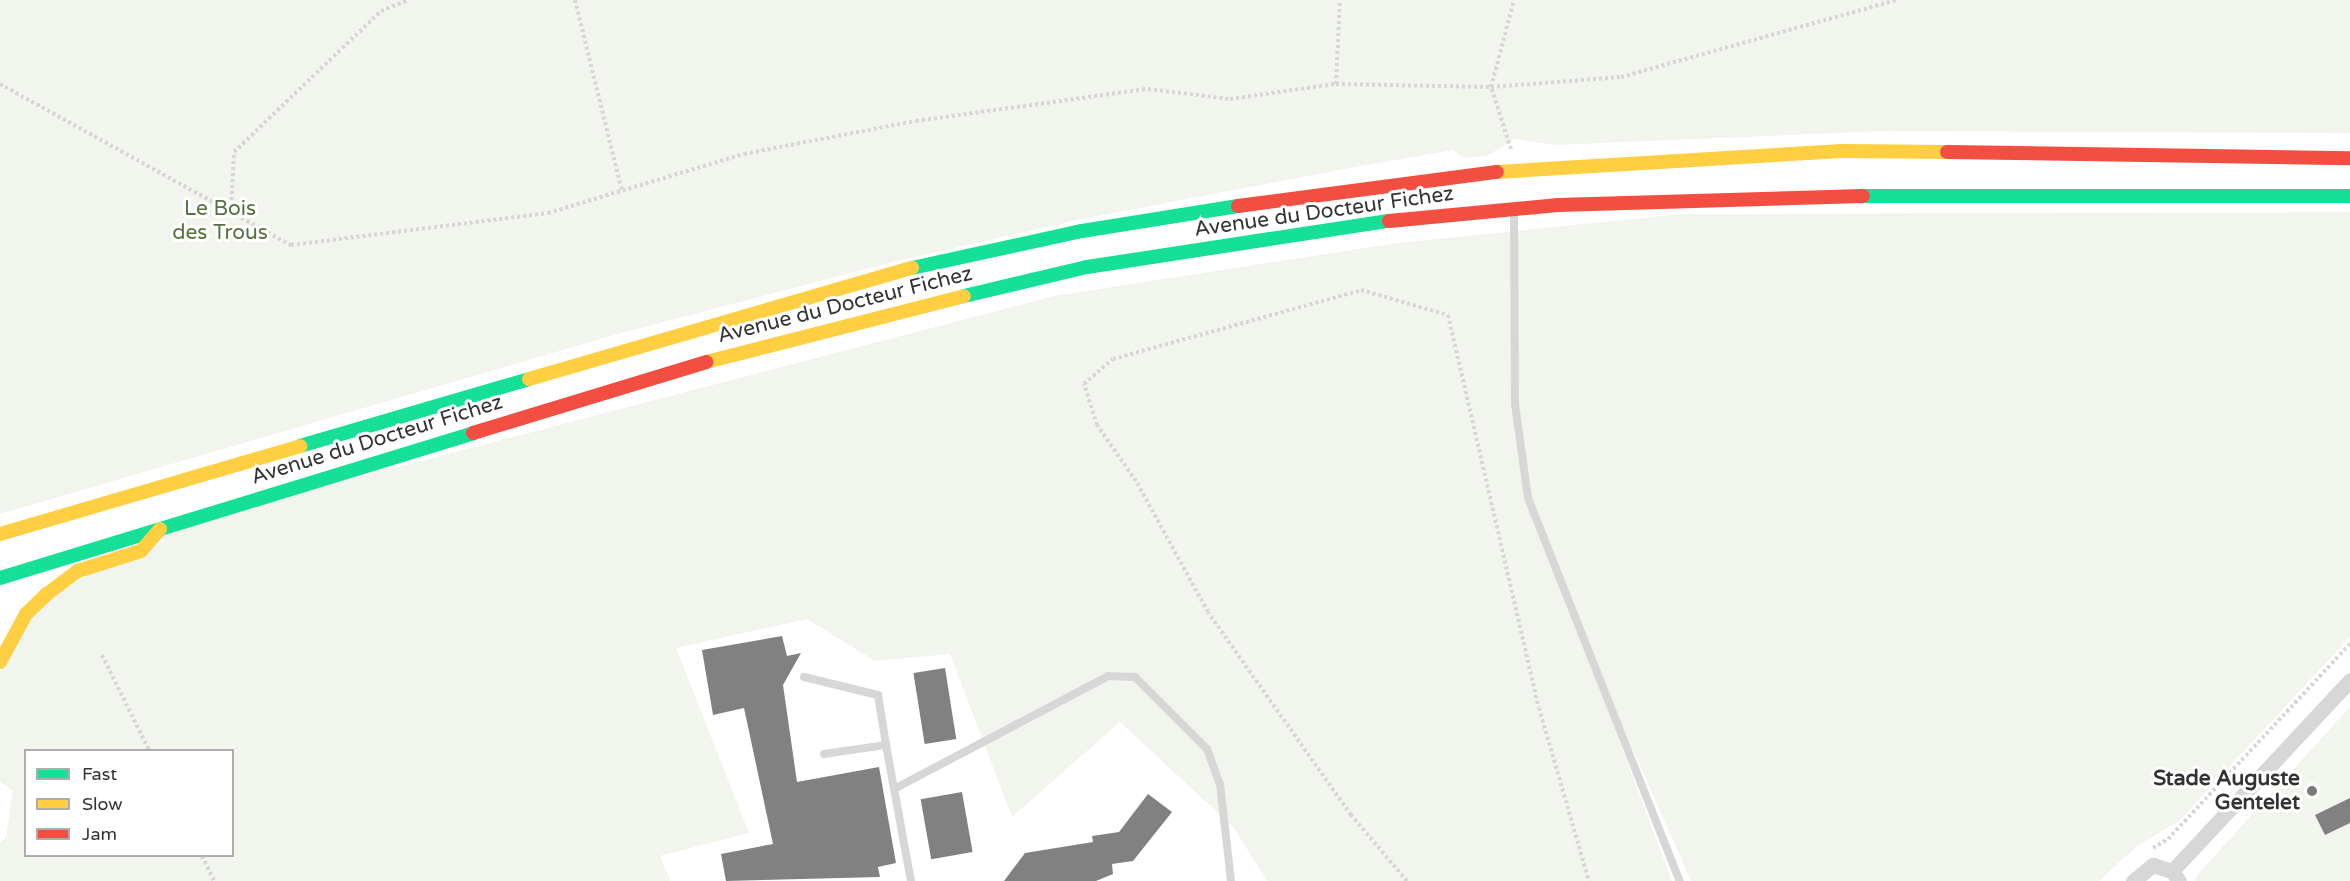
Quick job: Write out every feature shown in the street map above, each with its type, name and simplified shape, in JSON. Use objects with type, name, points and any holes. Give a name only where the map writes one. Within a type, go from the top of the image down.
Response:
[{"type":"main road","points":[[0,534],[890,273],[1094,229],[1348,188],[1517,170],[1841,151],[2350,158]]},
{"type":"main road","name":"Avenue du Docteur Fichez","points":[[0,578],[779,340],[1087,267],[1351,225],[1558,205],[1845,196],[2350,196]]},
{"type":"main road","points":[[0,662],[26,614],[47,594],[78,571],[141,551],[160,529]]},
{"type":"street","points":[[2133,881],[2153,865],[2175,876],[2350,680]]},
{"type":"lane","points":[[1514,208],[1515,404],[1528,498],[1680,881]]},
{"type":"lane","points":[[894,789],[1108,676],[1135,677],[1207,749],[1220,784],[1231,881]]},
{"type":"lane","points":[[804,677],[878,695],[911,881]]},
{"type":"lane","points":[[824,754],[886,745]]},
{"type":"path","points":[[231,212],[234,152],[381,11],[408,0]]},
{"type":"path","points":[[575,0],[622,191]]},
{"type":"path","points":[[1336,84],[1340,0]]},
{"type":"path","points":[[1514,0],[1491,87],[1517,170]]},
{"type":"path","points":[[0,84],[291,245],[548,213],[744,154],[916,121],[1148,89],[1230,99],[1336,84],[1491,87],[1621,77],[1898,0]]},
{"type":"path","points":[[1407,881],[1351,815],[1208,612],[1136,482],[1097,425],[1084,384],[1113,359],[1361,290],[1448,315],[1539,708],[1589,881]]},
{"type":"path","points":[[2142,854],[2168,839],[2350,644]]},
{"type":"path","points":[[102,655],[149,749]]},
{"type":"path","points":[[203,857],[214,881]]},
{"type":"green space","name":"Le Bois des Trous","points":[[0,0],[2350,0],[2350,133],[1883,131],[1555,145],[1514,139],[1487,156],[1463,158],[1453,150],[1355,167],[1082,219],[889,263],[618,334],[0,514]]},
{"type":"green space","points":[[2350,212],[2350,637],[2179,821],[2137,846],[2099,881],[1691,881],[1565,596],[1672,881],[1267,881],[1234,828],[1120,722],[1012,817],[950,654],[875,661],[807,619],[676,648],[749,833],[660,856],[671,881],[0,881],[0,843],[6,837],[13,791],[0,781],[0,662],[26,614],[160,529],[1054,296],[1397,243],[1683,214]]},
{"type":"green space","name":"Stade Auguste Gentelet","points":[[2350,707],[2350,881],[2194,881],[2198,874]]},
{"type":"building","points":[[782,636],[787,656],[801,653],[783,685],[797,782],[879,767],[896,863],[878,867],[880,877],[726,881],[721,854],[773,844],[744,708],[713,715],[702,650]]},
{"type":"building","points":[[945,668],[956,739],[925,744],[913,673]]},
{"type":"building","points":[[962,792],[973,852],[931,859],[921,799]]},
{"type":"building","points":[[1148,794],[1172,812],[1133,861],[1112,864],[1113,874],[1096,881],[1004,881],[1025,853],[1093,842],[1092,836],[1119,832]]},
{"type":"building","points":[[2350,798],[2350,823],[2325,835],[2315,815]]},
{"type":"traffic: fast","points":[[1863,196],[2350,196]]},
{"type":"traffic: fast","points":[[912,268],[1082,231],[1238,206]]},
{"type":"traffic: fast","points":[[964,296],[1087,267],[1389,221]]},
{"type":"traffic: fast","points":[[300,446],[529,379]]},
{"type":"traffic: fast","points":[[0,578],[473,433]]},
{"type":"traffic: slow","points":[[1497,172],[1841,151],[1947,152]]},
{"type":"traffic: slow","points":[[529,379],[912,268]]},
{"type":"traffic: slow","points":[[706,362],[964,296]]},
{"type":"traffic: slow","points":[[0,534],[300,446]]},
{"type":"traffic: slow","points":[[0,662],[26,614],[47,594],[78,571],[141,551],[160,529]]},
{"type":"traffic: jam","points":[[1947,152],[2350,158]]},
{"type":"traffic: jam","points":[[1238,206],[1497,172]]},
{"type":"traffic: jam","points":[[1389,221],[1558,205],[1863,196]]},
{"type":"traffic: jam","points":[[473,433],[706,362]]},
{"type":"place","name":"Stade Auguste Gentelet","points":[[2312,791]]}]
